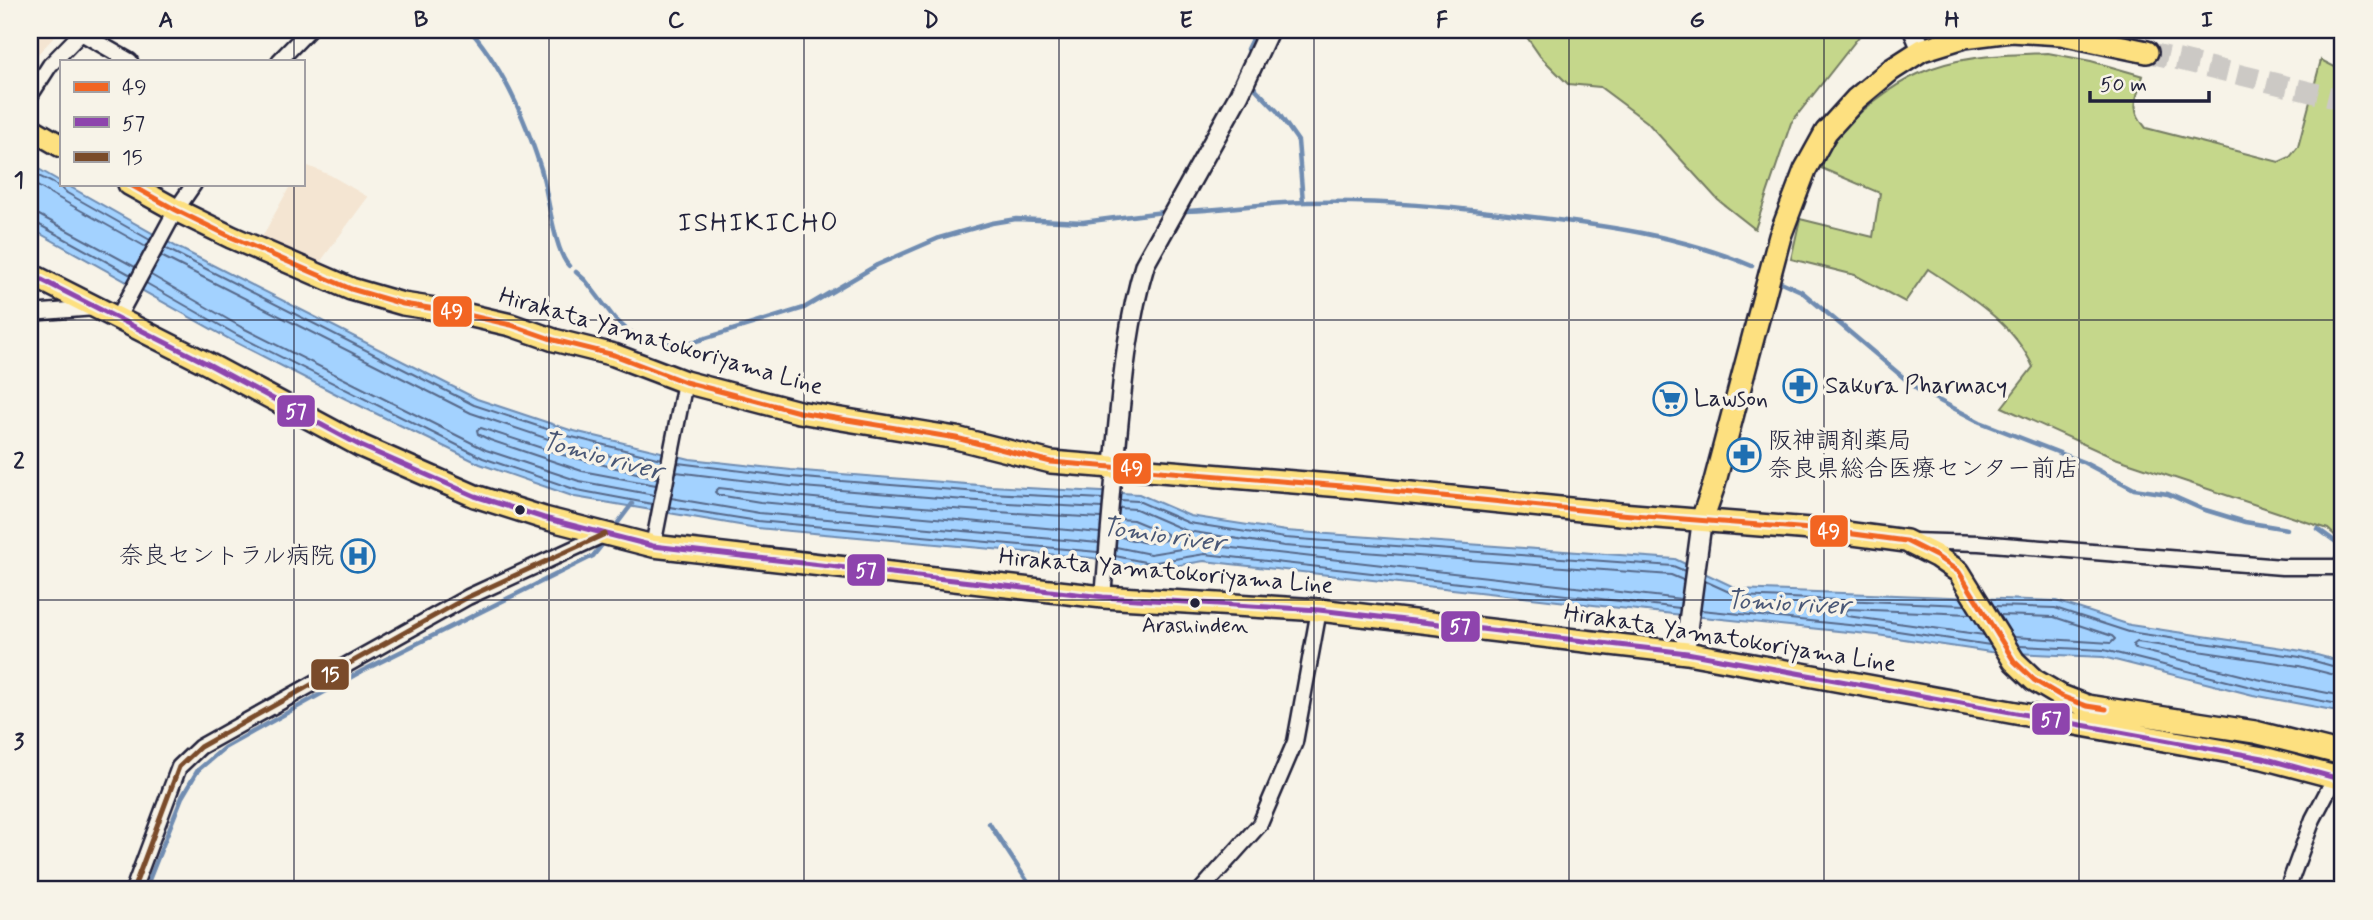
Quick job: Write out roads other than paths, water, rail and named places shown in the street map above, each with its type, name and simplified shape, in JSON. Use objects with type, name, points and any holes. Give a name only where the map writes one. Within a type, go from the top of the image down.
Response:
[{"type":"main road","points":[[1700,527],[1718,471],[1780,236],[1805,170],[1826,132],[1856,99],[1891,70],[1922,50],[1964,37],[2011,31],[2061,34],[2147,52]]},
{"type":"main road","points":[[30,128],[60,145]]},
{"type":"main road","name":"Hirakata Yamatokoriyama Line","points":[[132,186],[173,217],[351,289],[403,304],[511,325],[554,340],[614,355],[685,382],[799,412],[956,438],[1114,476],[1342,486],[1700,527],[1823,530],[1906,541],[1936,556],[1959,572],[2014,661],[2034,680],[2061,696],[2087,706],[2255,732],[2343,754]]},
{"type":"main road","name":"Hirakata Yamatokoriyama Line","points":[[30,274],[97,307],[121,311],[361,446],[462,491],[544,518],[605,534],[655,538],[1103,597],[1319,610],[1686,647],[2339,774]]},
{"type":"street","points":[[280,60],[309,30]]},
{"type":"street","points":[[1103,597],[1123,377],[1138,287],[1145,264],[1239,95],[1269,30]]},
{"type":"street","points":[[1913,30],[1922,50]]},
{"type":"street","points":[[30,96],[50,65],[82,31],[128,60]]},
{"type":"street","points":[[121,311],[193,186]]},
{"type":"street","points":[[30,313],[97,307]]},
{"type":"street","points":[[655,538],[685,382]]},
{"type":"street","points":[[1686,647],[1700,527]]},
{"type":"street","points":[[133,890],[179,767],[201,747],[468,597],[605,534]]},
{"type":"street","points":[[1906,541],[1979,543],[2282,567],[2343,567]]},
{"type":"street","points":[[1201,890],[1260,824],[1295,742],[1319,610]]},
{"type":"street","points":[[2287,890],[2313,819],[2339,774]]},
{"type":"water","name":"Tomio river","points":[[30,164],[60,181],[60,186],[69,186],[177,247],[477,399],[570,430],[690,459],[991,486],[1139,494],[1190,516],[1286,531],[1675,559],[1738,589],[2056,601],[2130,625],[2302,651],[2343,662],[2343,712],[2253,695],[2103,657],[1990,652],[1877,635],[1204,561],[1150,570],[1093,558],[757,528],[575,497],[480,464],[344,398],[233,341],[30,228]]},
{"type":"waterway","points":[[470,30],[493,61],[521,114],[541,169],[559,248],[569,266]]},
{"type":"waterway","points":[[1247,49],[1254,30]]},
{"type":"waterway","points":[[1254,87],[1277,111],[1298,141],[1303,202]]},
{"type":"waterway","points":[[1179,211],[1307,202],[1443,207],[1583,223],[1640,233],[1697,246],[1752,266]]},
{"type":"waterway","points":[[576,272],[627,330],[649,342],[693,342],[804,308],[877,265],[939,238],[992,223],[1016,219],[1083,222],[1171,211]]},
{"type":"waterway","points":[[1781,282],[1801,291],[1917,389],[1980,422],[2083,462],[2134,489],[2168,494],[2202,509],[2245,522],[2287,529]]},
{"type":"waterway","points":[[614,528],[632,504]]},
{"type":"waterway","points":[[2318,529],[2343,547]]},
{"type":"waterway","points":[[145,890],[182,797],[198,770],[224,748],[362,671],[593,556],[605,541]]},
{"type":"waterway","points":[[989,823],[1033,890]]},
{"type":"tunnel","points":[[2147,52],[2343,100]]},
{"type":"place","name":"Sakura Pharmacy","points":[[1800,386]]},
{"type":"place","name":"Lawson","points":[[1670,399]]},
{"type":"place","name":"阪神調剤薬局 奈良県総合医療センター前店","points":[[1744,455]]},
{"type":"place","name":"奈良セントラル病院","points":[[358,556]]},
{"type":"place","name":"Arashinden","points":[[1195,603]]},
{"type":"district","name":"ISHIKICHO","points":[[759,224]]}]
